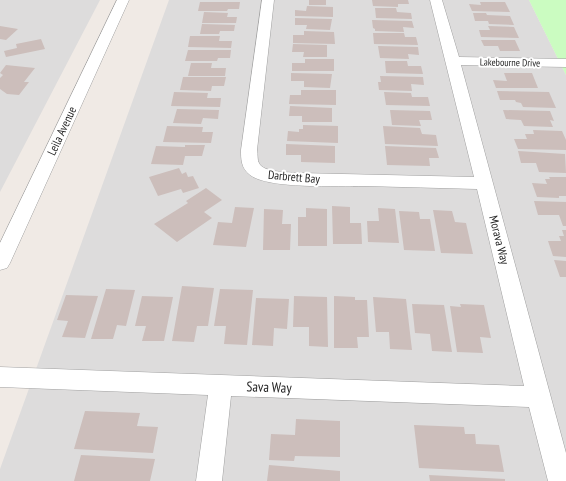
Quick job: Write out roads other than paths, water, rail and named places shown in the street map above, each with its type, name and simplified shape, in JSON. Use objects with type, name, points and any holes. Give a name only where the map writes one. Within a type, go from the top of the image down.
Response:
[{"type":"street","name":"Leila Avenue","points":[[0,263],[123,0]]},
{"type":"street","name":"Darbrett Bay","points":[[268,0],[249,150],[250,164],[256,171],[269,176],[299,179],[484,183]]},
{"type":"street","name":"Morava Way","points":[[436,0],[561,481]]},
{"type":"street","name":"Lakebourne Drive","points":[[453,61],[566,63]]},
{"type":"street","name":"Sava Way","points":[[0,378],[538,397]]},
{"type":"street","points":[[209,481],[221,386]]}]
